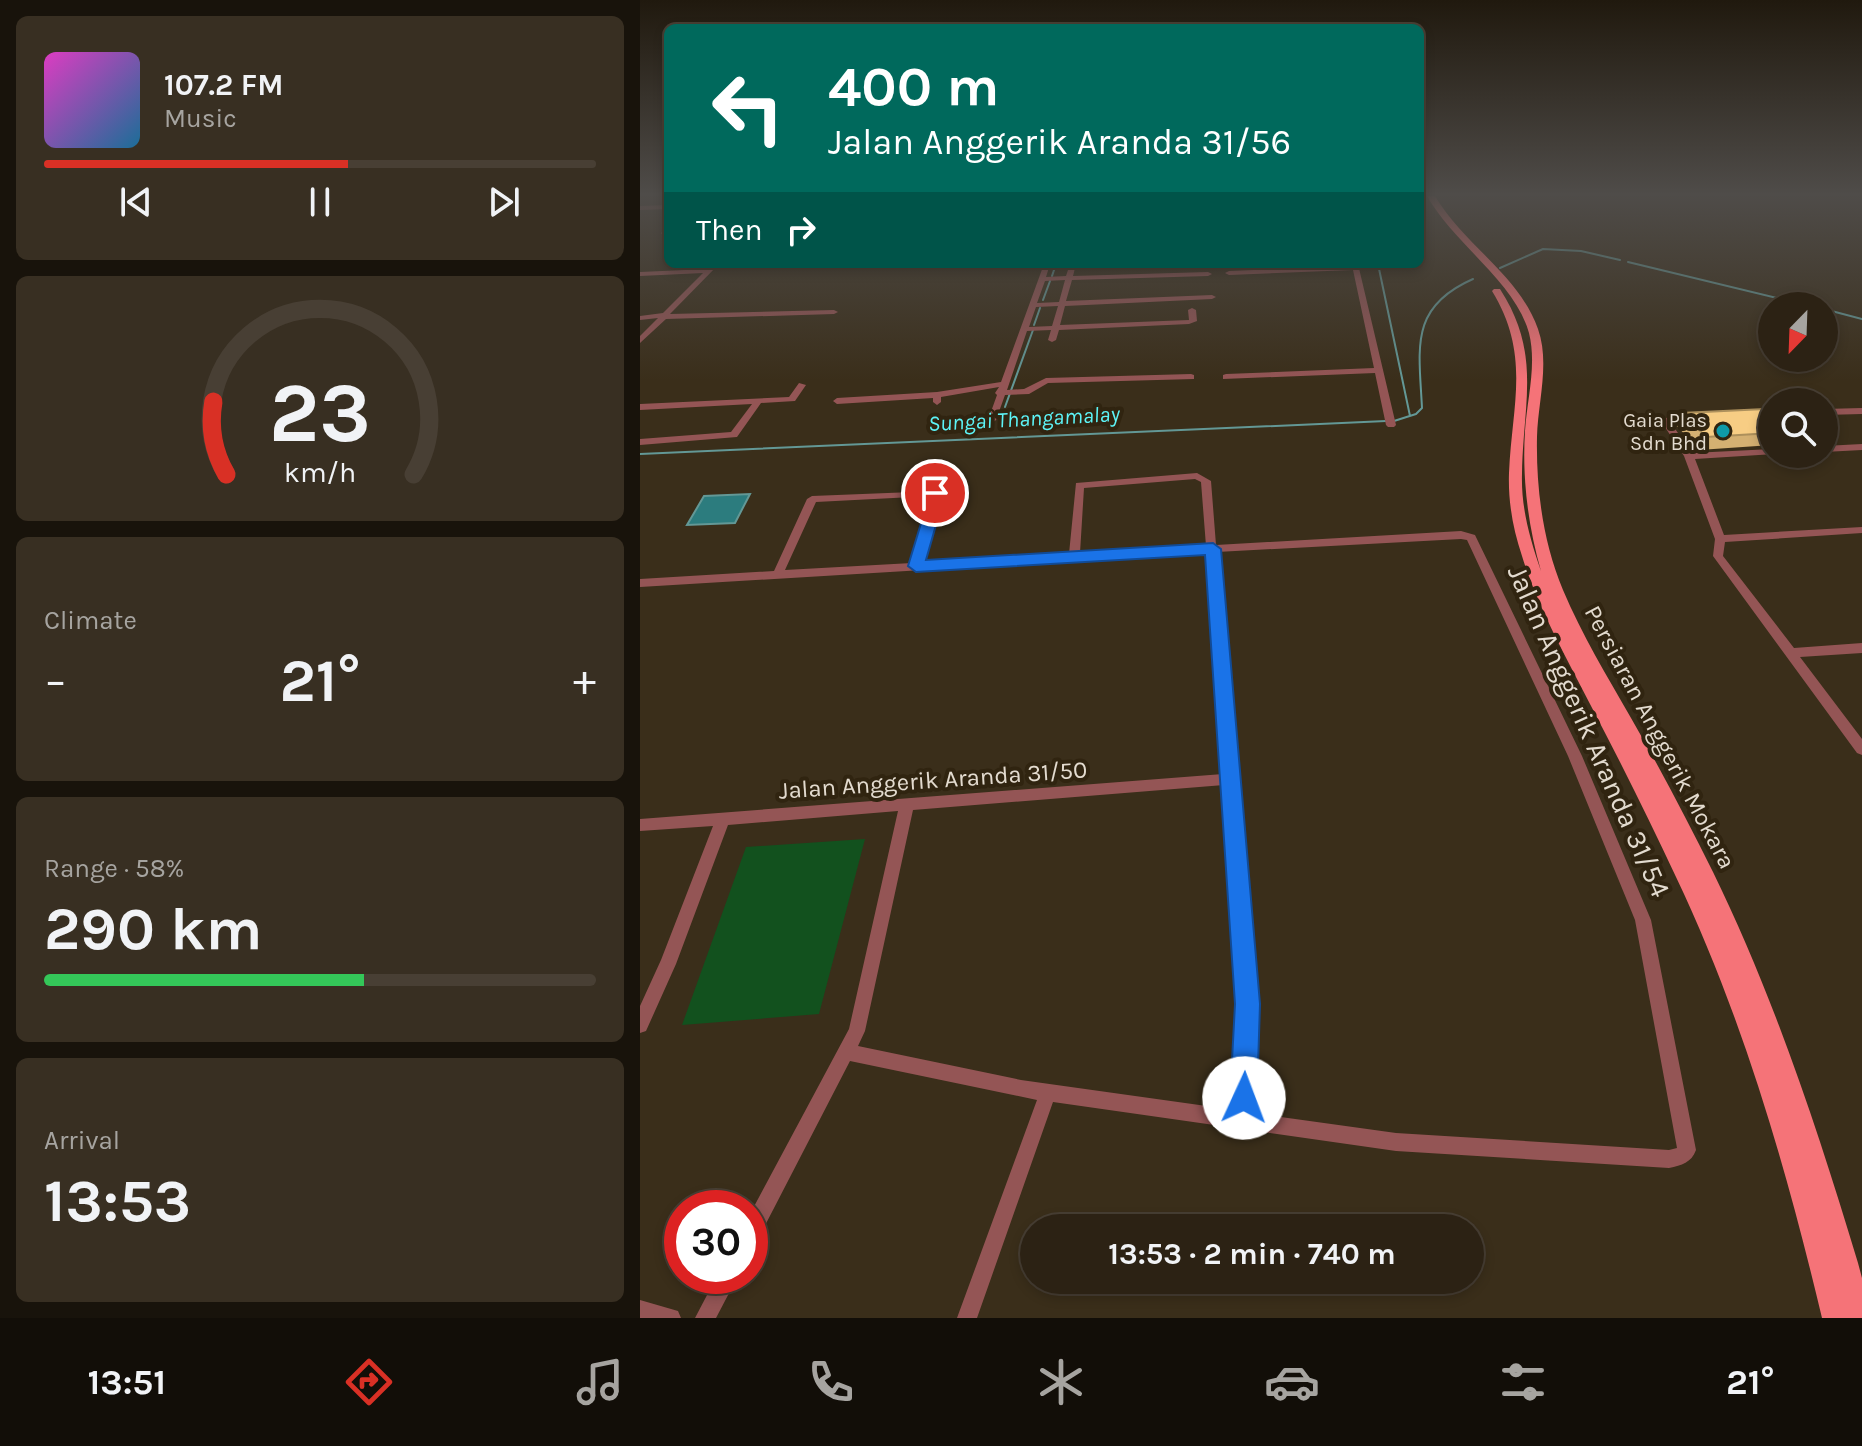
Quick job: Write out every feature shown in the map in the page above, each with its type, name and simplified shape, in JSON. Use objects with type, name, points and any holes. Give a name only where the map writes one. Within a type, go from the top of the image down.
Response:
[{"type":"main road","name":"Persiaran Anggerik Mokara","points":[[1465,258],[1508,305],[1520,330],[1522,355],[1516,490],[1520,529],[1556,623],[1647,794],[1727,970],[1790,1149],[1836,1318]]},
{"type":"main road","name":"Persiaran Anggerik Mokara","points":[[1479,258],[1511,291],[1534,334],[1537,371],[1531,435],[1533,484],[1540,538],[1549,574],[1570,622],[1663,791],[1735,943],[1819,1174],[1860,1318]]},
{"type":"street","points":[[640,341],[712,268]]},
{"type":"street","points":[[992,420],[1006,391],[1046,268]]},
{"type":"street","points":[[1052,340],[1072,268]]},
{"type":"street","points":[[1229,273],[1319,268]]},
{"type":"street","points":[[1355,268],[1389,422]]},
{"type":"street","points":[[640,274],[709,271]]},
{"type":"street","points":[[1042,279],[1208,274]]},
{"type":"street","points":[[1033,305],[1212,297]]},
{"type":"street","points":[[1025,329],[1189,322],[1193,321],[1192,310]]},
{"type":"street","points":[[640,318],[834,312]]},
{"type":"street","points":[[1226,377],[1377,370]]},
{"type":"street","points":[[837,401],[1026,392],[1041,382],[1191,377]]},
{"type":"street","points":[[640,407],[792,399],[802,385]]},
{"type":"street","points":[[640,442],[734,435],[758,401]]},
{"type":"street","points":[[1838,412],[1862,411]]},
{"type":"street","points":[[1713,417],[1665,421],[1689,456],[1720,539],[1718,556],[1862,749]]},
{"type":"street","points":[[1838,448],[1862,447]]},
{"type":"street","points":[[1689,456],[1758,453]]},
{"type":"street","points":[[1074,557],[1078,486],[1204,477],[1213,549],[1248,1004],[1244,1121]]},
{"type":"street","points":[[778,575],[812,499],[935,493],[937,497],[916,566]]},
{"type":"street","points":[[1720,539],[1862,530]]},
{"type":"street","name":"Jalan Anggerik Aranda 31/54","points":[[848,1052],[1048,1093],[1396,1142],[1669,1159],[1682,1156],[1687,1150],[1643,920],[1575,756],[1471,538],[1429,536],[1213,549]]},
{"type":"street","points":[[640,583],[1213,549]]},
{"type":"street","points":[[1793,653],[1862,648]]},
{"type":"street","name":"Jalan Anggerik Aranda 31/50","points":[[640,825],[1230,779]]},
{"type":"street","points":[[768,1201],[857,1031],[907,804]]},
{"type":"street","points":[[640,1025],[668,964],[723,819]]},
{"type":"street","points":[[967,1318],[1048,1093]]},
{"type":"street","points":[[705,1318],[718,1294]]},
{"type":"street","points":[[640,1310],[671,1318]]},
{"type":"green space","points":[[865,839],[819,1014],[682,1025],[746,847]]},
{"type":"water","points":[[750,494],[735,523],[687,525],[704,496]]},
{"type":"building","points":[[1758,409],[1758,434],[1706,437],[1683,413]]},
{"type":"waterway","points":[[1500,268],[1524,258]]},
{"type":"waterway","points":[[1609,258],[1620,260]]},
{"type":"waterway","points":[[1628,262],[1758,293]]},
{"type":"waterway","points":[[1052,276],[1055,268]]},
{"type":"waterway","points":[[1379,268],[1410,416]]},
{"type":"waterway","points":[[1410,416],[1422,408],[1420,348],[1428,316],[1452,290],[1473,279]]},
{"type":"waterway","points":[[1043,300],[1050,281]]},
{"type":"waterway","points":[[1034,325],[1040,308]]},
{"type":"waterway","points":[[1838,313],[1862,319]]},
{"type":"waterway","points":[[1005,407],[1033,330]]},
{"type":"waterway","name":"Sungai Thangamalay","points":[[1394,421],[1410,416]]},
{"type":"waterway","name":"Sungai Thangamalay","points":[[640,454],[1386,421]]},
{"type":"place","name":"Gaia Plas Sdn Bhd","points":[[1723,431]]},
{"type":"route","points":[[935,493],[937,497],[916,566],[1213,549],[1248,1004],[1244,1098]]}]
